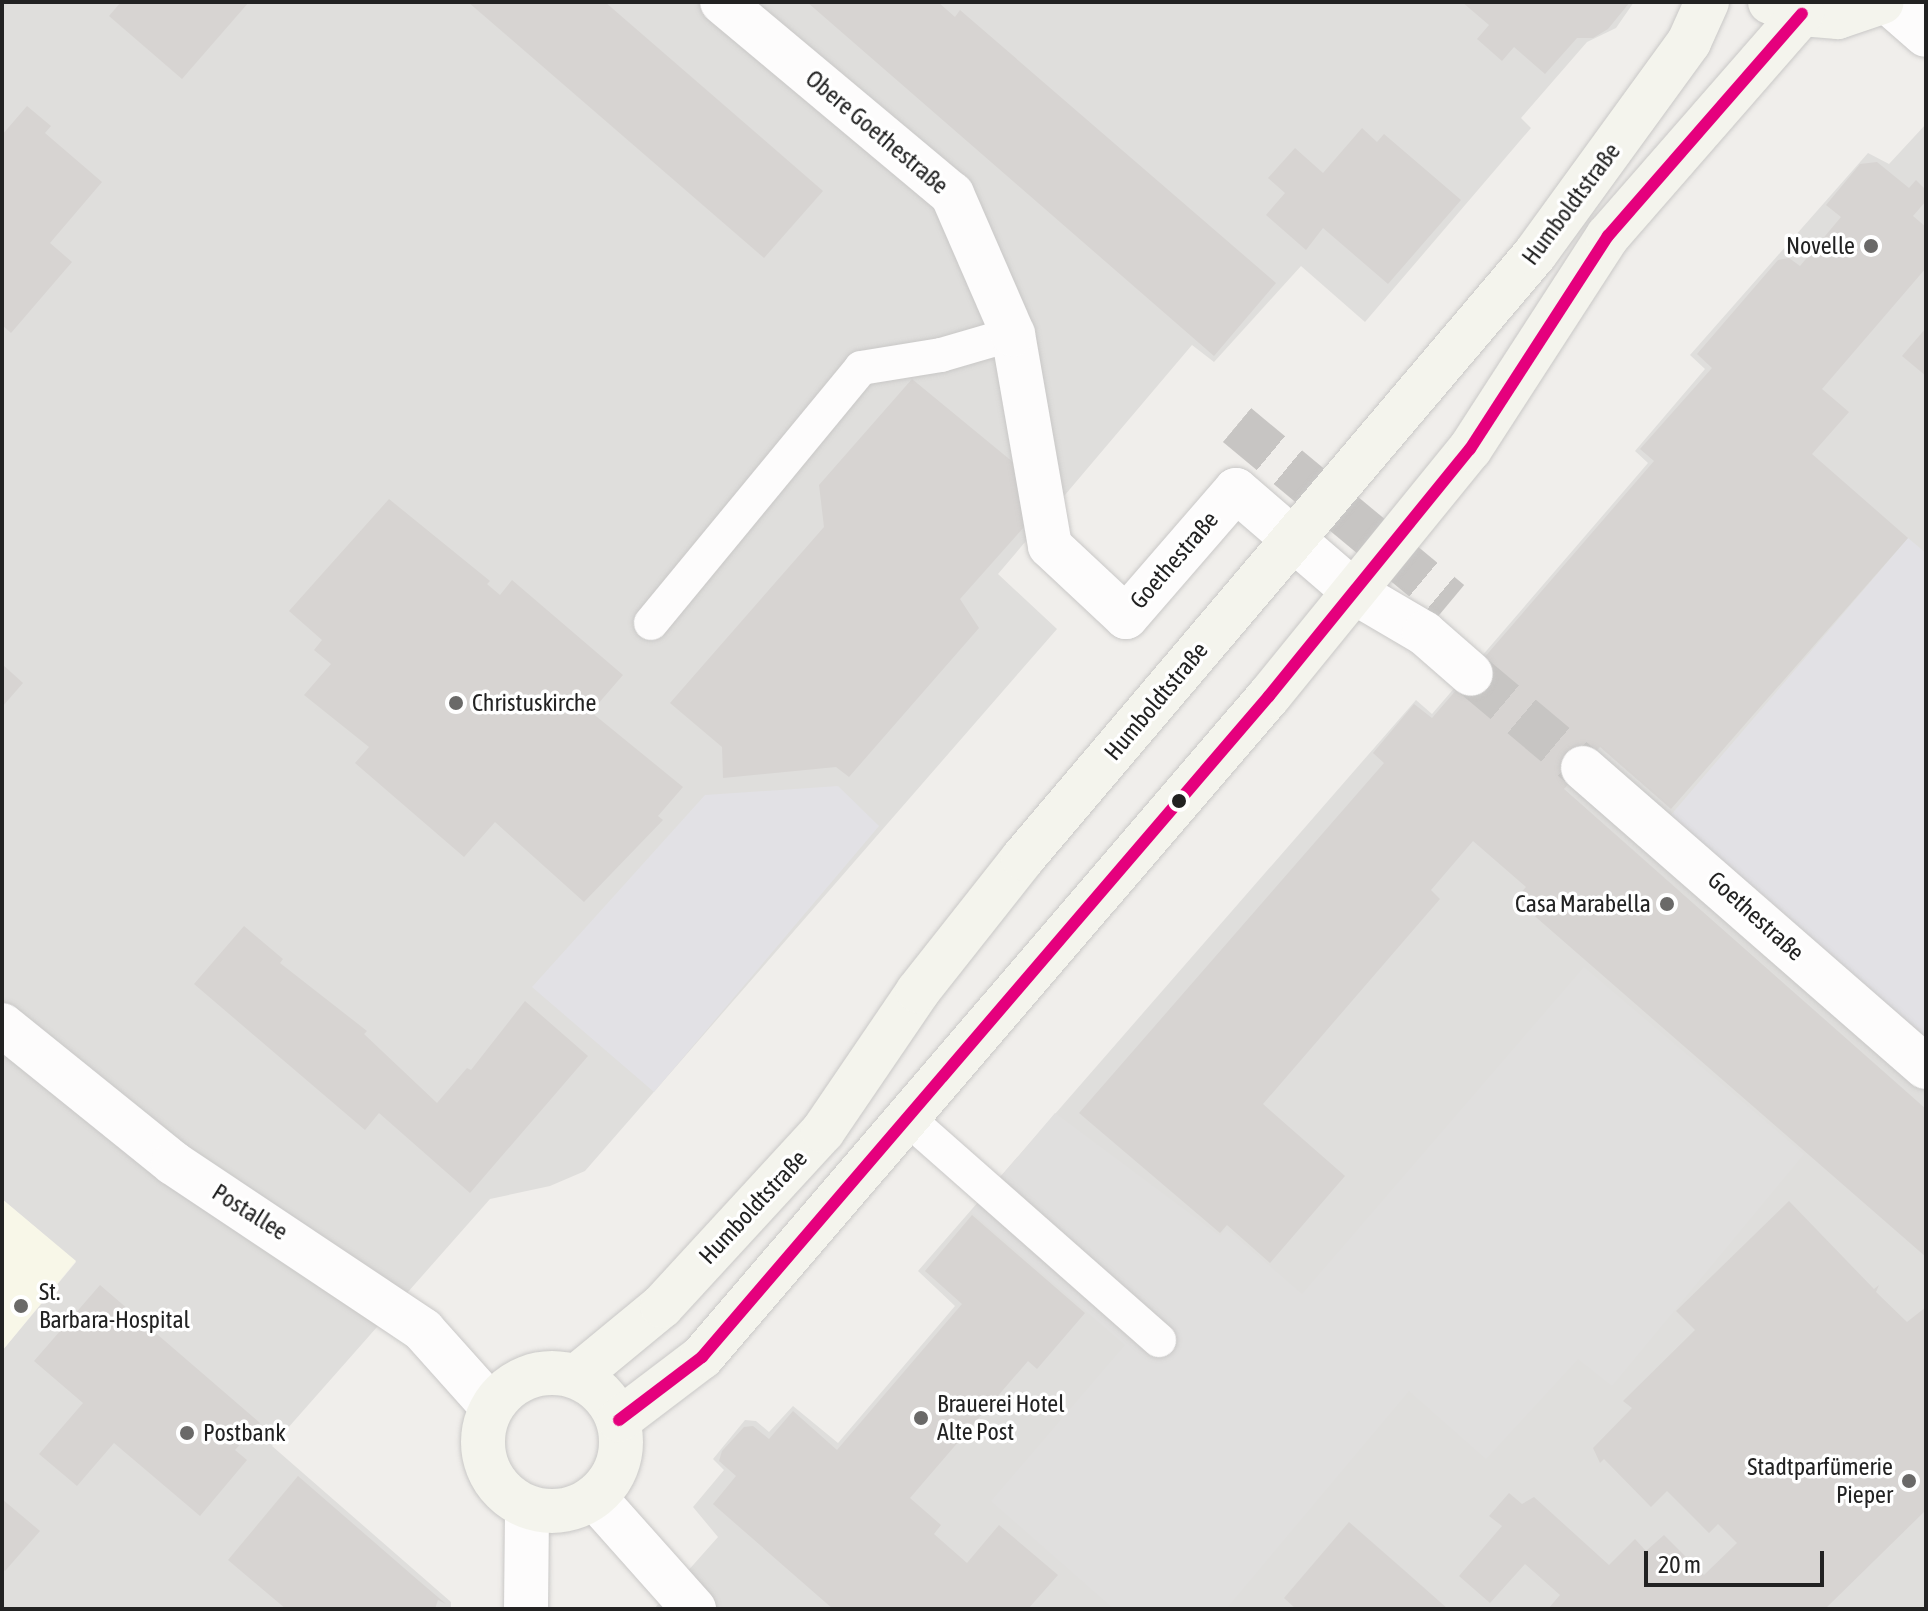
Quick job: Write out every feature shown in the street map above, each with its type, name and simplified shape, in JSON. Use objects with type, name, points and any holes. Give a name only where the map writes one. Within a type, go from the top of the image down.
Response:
[{"type":"main road","name":"Humboldtstraße","points":[[577,1376],[662,1306],[823,1131],[918,991],[1294,538],[1535,254],[1689,42],[1707,2]]},
{"type":"main road","points":[[1786,8],[1838,17],[1882,2]]},
{"type":"main road","name":"Humboldtstraße","points":[[619,1420],[702,1357],[1354,592],[1470,449],[1608,236],[1786,8]]},
{"type":"main road","points":[[544,1372],[577,1376],[602,1393],[619,1420],[622,1448],[614,1476],[595,1498],[562,1512],[527,1509],[495,1485],[480,1446],[491,1406],[514,1383],[544,1372]]},
{"type":"street","name":"Obere Goethestraße","points":[[722,2],[952,194],[1013,334]]},
{"type":"street","points":[[1888,2],[1926,35]]},
{"type":"street","name":"Goethestraße","points":[[1013,334],[1050,546],[1126,617],[1236,490],[1354,592],[1424,633],[1471,674]]},
{"type":"street","name":"Goethestraße","points":[[1583,768],[1926,1067]]},
{"type":"street","name":"Postallee","points":[[2,1025],[173,1163],[314,1252],[423,1330],[491,1406]]},
{"type":"street","points":[[595,1498],[694,1609]]},
{"type":"street","points":[[526,1609],[527,1509]]},
{"type":"lane","points":[[651,623],[861,368],[941,355],[1013,334]]},
{"type":"lane","points":[[907,1118],[1159,1340]]},
{"type":"shaded area","points":[[2,2],[1634,2],[1616,28],[1587,42],[1521,118],[1531,128],[1365,322],[1301,266],[1214,362],[1192,345],[998,574],[1057,629],[585,1171],[550,1186],[490,1199],[272,1446],[451,1602],[451,1609],[2,1609],[2,1351],[76,1262],[2,1199]]},
{"type":"shaded area","points":[[1926,124],[1926,1609],[654,1609],[718,1537],[693,1507],[724,1470],[713,1459],[745,1420],[756,1421],[769,1432],[793,1406],[838,1443],[955,1306],[918,1271],[1416,700],[1432,714],[1648,463],[1635,451],[1705,369],[1690,355],[1868,153],[1889,164]]},
{"type":"shaded area","points":[[1908,538],[1926,553],[1926,1067],[1658,830]]},
{"type":"shaded area","points":[[838,786],[879,826],[654,1092],[532,987],[705,795]]},
{"type":"shaded area","points":[[1584,967],[1804,1154],[1612,1386],[1578,1359],[1486,1459],[1409,1391],[1226,1609],[1114,1609],[991,1501],[1125,1345],[971,1212],[1055,1113],[1220,1236],[1226,1228],[1302,1294]]},
{"type":"shaded area","name":"St. Barbara-Hospital","points":[[2,1199],[76,1261],[2,1351]]},
{"type":"building","points":[[121,2],[249,2],[182,79],[109,16]]},
{"type":"building","points":[[468,2],[605,2],[823,191],[764,258]]},
{"type":"building","points":[[807,2],[938,2],[955,17],[960,10],[1276,283],[1214,356]]},
{"type":"building","points":[[1462,2],[1630,2],[1608,29],[1593,38],[1577,38],[1545,74],[1514,47],[1502,61],[1477,39],[1489,25]]},
{"type":"building","points":[[27,106],[51,126],[45,133],[102,182],[50,243],[72,262],[11,333],[2,325],[2,135]]},
{"type":"building","points":[[1362,128],[1377,142],[1384,134],[1461,200],[1388,284],[1323,228],[1306,250],[1266,215],[1285,193],[1268,178],[1295,148],[1323,173]]},
{"type":"building","points":[[1877,162],[1909,188],[1916,180],[1926,190],[1926,201],[1913,216],[1926,227],[1926,268],[1822,389],[1849,412],[1812,454],[1908,538],[1671,809],[1600,747],[1564,789],[1926,1109],[1926,1257],[1515,899],[1526,887],[1473,841],[1431,890],[1440,899],[1263,1104],[1345,1176],[1270,1263],[1227,1225],[1220,1233],[1079,1113],[1384,763],[1373,753],[1414,704],[1432,718],[1654,461],[1640,449],[1712,368],[1697,354],[1778,260],[1789,258],[1800,266],[1841,217],[1826,205],[1860,164]]},
{"type":"building","points":[[1926,328],[1926,376],[1902,356]]},
{"type":"building","points":[[912,379],[1030,476],[1032,518],[960,599],[979,628],[849,777],[836,767],[723,778],[722,747],[670,703],[824,527],[819,485]]},
{"type":"building","name":"Christuskirche","points":[[389,499],[490,581],[487,584],[500,595],[512,580],[623,675],[591,712],[683,787],[658,816],[663,820],[584,902],[495,822],[464,857],[355,763],[369,747],[304,695],[331,664],[314,650],[322,640],[289,611]]},
{"type":"building","points":[[2,664],[23,683],[2,707]]},
{"type":"building","points":[[244,926],[283,959],[280,963],[367,1031],[364,1034],[437,1103],[467,1068],[471,1070],[525,1001],[588,1056],[470,1193],[379,1113],[365,1130],[194,984]]},
{"type":"building","points":[[1789,1201],[1874,1289],[1879,1285],[1876,1292],[1907,1322],[1926,1307],[1926,1510],[1825,1609],[1548,1609],[1560,1595],[1525,1564],[1490,1603],[1459,1576],[1502,1526],[1489,1516],[1509,1493],[1522,1504],[1534,1497],[1609,1565],[1635,1539],[1646,1551],[1664,1535],[1704,1575],[1737,1543],[1718,1524],[1709,1533],[1667,1491],[1651,1507],[1604,1459],[1600,1463],[1593,1448],[1632,1408],[1623,1401],[1695,1330],[1676,1311]]},
{"type":"building","name":"Brauerei Hotel Alte Post","points":[[972,1215],[1085,1313],[1037,1369],[1028,1361],[910,1498],[941,1525],[934,1534],[967,1563],[999,1525],[1058,1575],[1028,1609],[833,1609],[713,1504],[736,1476],[719,1461],[722,1451],[744,1427],[753,1426],[769,1439],[793,1411],[837,1450],[962,1304],[925,1271]]},
{"type":"building","points":[[100,1285],[260,1423],[235,1450],[247,1460],[200,1516],[114,1443],[77,1486],[39,1454],[83,1403],[34,1361]]},
{"type":"building","points":[[298,1476],[446,1604],[438,1600],[435,1609],[286,1609],[228,1560]]},
{"type":"building","points":[[2,1499],[40,1531],[5,1571],[2,1568]]},
{"type":"building","points":[[1349,1522],[1448,1609],[1296,1609],[1284,1598]]},
{"type":"tunnel","points":[[1237,425],[1450,602]]},
{"type":"tunnel","points":[[1471,674],[1583,768]]},
{"type":"transit line","points":[[619,1420],[702,1357],[1269,696],[1470,449],[1608,236],[1802,14]]},
{"type":"place","name":"Novelle","points":[[1871,246]]},
{"type":"place","name":"Christuskirche","points":[[456,703]]},
{"type":"place","name":"Casa Marabella","points":[[1667,904]]},
{"type":"place","name":"St. Barbara-Hospital","points":[[21,1306]]},
{"type":"place","name":"Brauerei Hotel Alte Post","points":[[921,1418]]},
{"type":"place","name":"Postbank","points":[[187,1433]]},
{"type":"place","name":"Stadtparfümerie Pieper","points":[[1909,1481]]}]
